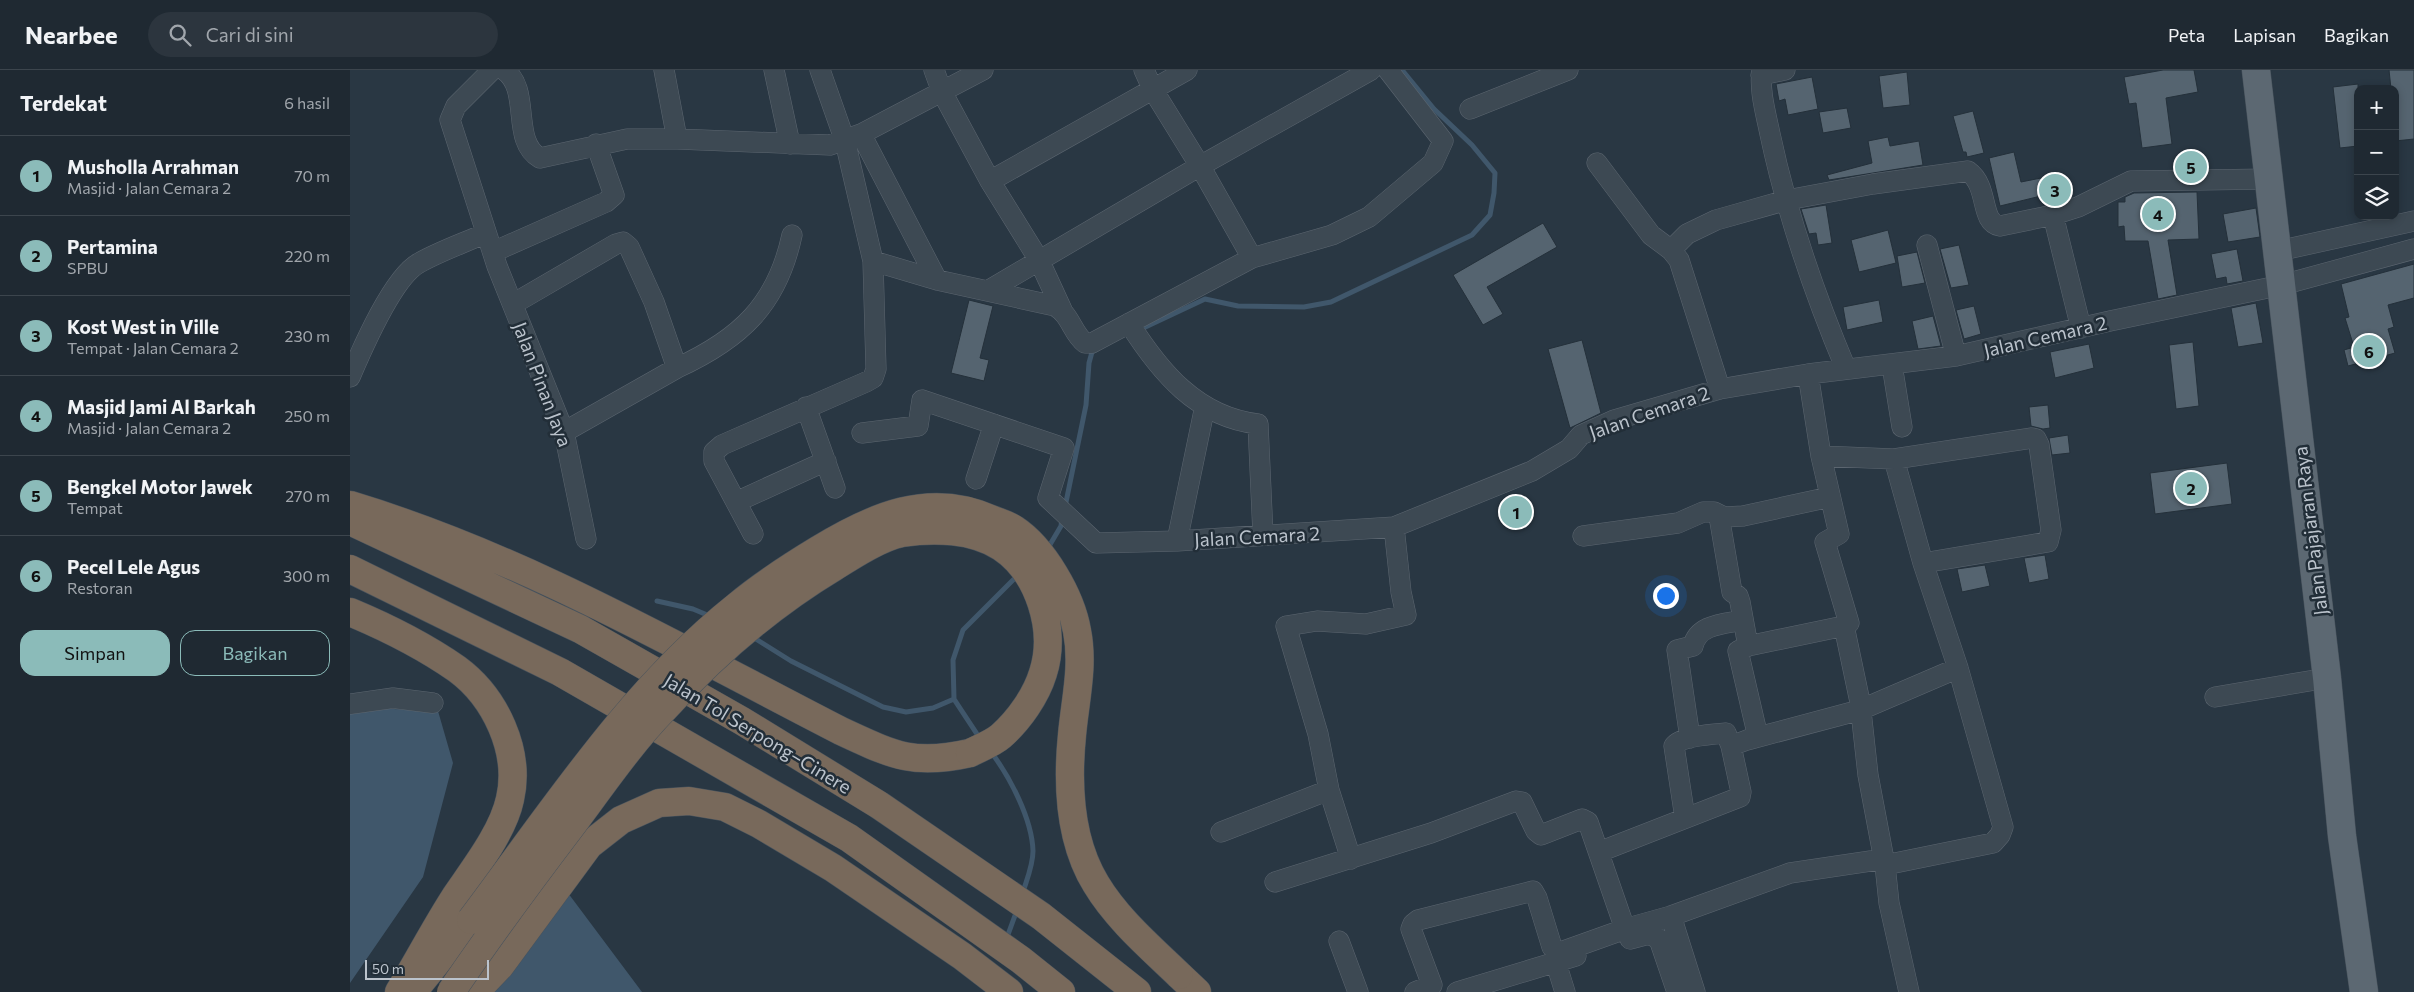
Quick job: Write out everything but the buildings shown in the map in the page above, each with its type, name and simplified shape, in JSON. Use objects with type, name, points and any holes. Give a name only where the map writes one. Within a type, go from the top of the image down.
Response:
[{"type":"highway","points":[[350,505],[439,534],[498,558],[579,596],[841,731],[883,751],[912,759],[941,759],[970,753],[1000,737],[1027,707],[1044,673],[1048,634],[1040,598],[1023,569],[1000,547],[969,533],[935,530],[900,534],[861,551],[816,577],[755,621],[710,662],[663,710],[613,771],[492,932],[451,992]]},
{"type":"highway","points":[[413,992],[472,920],[593,758],[645,695],[693,645],[738,605],[795,564],[850,530],[895,512],[939,506],[978,513],[1013,529],[1035,548],[1060,582],[1077,630],[1080,681],[1072,735],[1069,783],[1075,833],[1096,884],[1131,928],[1188,984]]},
{"type":"highway","name":"Jalan Tol Serpong–Cinere","points":[[350,521],[588,634],[766,736],[879,805],[1042,916],[1137,992]]},
{"type":"highway","points":[[350,569],[577,682],[849,838],[1021,960],[1061,992]]},
{"type":"highway","points":[[350,612],[384,626],[458,670],[486,698],[502,725],[513,763],[510,799],[493,840],[454,900],[399,992]]},
{"type":"highway","points":[[476,992],[500,966],[589,845],[621,820],[659,803],[689,801],[725,807],[833,868],[962,956],[1009,992]]},
{"type":"main road","name":"Jalan Pajajaran Raya","points":[[2256,70],[2327,678],[2342,836],[2364,992]]},
{"type":"street","name":"Jalan Pinan Jaya","points":[[492,70],[456,106],[450,120],[486,233],[564,432],[586,540]]},
{"type":"street","points":[[504,70],[515,81],[528,148],[535,155],[546,158],[596,144],[627,139],[678,139],[830,145],[853,138],[983,70]]},
{"type":"street","points":[[664,70],[678,139]]},
{"type":"street","points":[[774,70],[790,144]]},
{"type":"street","points":[[820,70],[853,138],[937,280]]},
{"type":"street","points":[[934,70],[942,92],[990,181],[1039,260],[1062,310],[1080,339],[1085,343],[1092,342],[1129,324],[1252,258],[1350,227],[1369,217],[1433,163],[1443,141],[1388,70]]},
{"type":"street","points":[[1144,70],[1153,90],[1200,166],[1252,258]]},
{"type":"street","points":[[990,181],[1187,70]]},
{"type":"street","points":[[989,290],[1200,166],[1371,70]]},
{"type":"street","points":[[1470,109],[1546,74],[1568,70]]},
{"type":"street","points":[[1786,70],[1762,73],[1768,125],[1787,200],[1819,306],[1846,369]]},
{"type":"street","points":[[753,534],[714,461],[714,452],[722,445],[873,378],[876,369],[873,261],[853,138]]},
{"type":"street","points":[[493,252],[606,202],[614,195],[596,144]]},
{"type":"street","points":[[1597,163],[1651,235],[1671,250],[1679,260],[1720,389]]},
{"type":"street","points":[[1671,250],[1687,234],[1716,220],[1787,200],[1873,184],[1968,170],[1980,183],[1989,220],[1993,225],[2000,226],[2053,216],[2099,198],[2131,181],[2268,179]]},
{"type":"street","points":[[2053,216],[2081,328]]},
{"type":"street","points":[[2278,251],[2414,220]]},
{"type":"street","points":[[350,378],[381,312],[406,273],[418,263],[486,233]]},
{"type":"street","points":[[564,432],[732,338],[750,320],[778,280],[787,258],[792,235]]},
{"type":"street","points":[[513,304],[616,244],[623,242],[629,247],[654,302],[677,368]]},
{"type":"street","points":[[1927,245],[1956,356]]},
{"type":"street","name":"Jalan Cemara 2","points":[[994,424],[1064,448],[1059,509],[1096,543],[1177,541],[1394,528],[1532,471],[1569,449],[1581,435],[1614,420],[1720,389],[1808,374],[1956,356],[2282,285],[2414,249]]},
{"type":"street","points":[[873,261],[937,280],[989,290],[1055,306],[1062,310]]},
{"type":"street","points":[[1129,324],[1142,344],[1187,396],[1205,406],[1244,422],[1258,424],[1263,536]]},
{"type":"street","points":[[1892,365],[1902,427]]},
{"type":"street","points":[[1758,737],[1738,651],[1748,646],[1844,626],[1849,623],[1825,542],[1839,535],[1821,456],[1808,374]]},
{"type":"street","points":[[862,433],[918,426],[922,400],[994,424],[976,479]]},
{"type":"street","points":[[1177,541],[1205,406]]},
{"type":"street","points":[[806,407],[835,488]]},
{"type":"street","points":[[1821,456],[1894,459],[2032,438],[2036,439],[2039,445],[2050,530],[2048,542],[1923,563]]},
{"type":"street","points":[[1415,992],[1432,985],[1411,929],[1418,920],[1532,891],[1537,898],[1552,948],[1558,953],[1628,928],[1671,916],[1790,873],[1885,862],[1993,843],[2002,832],[2003,827],[1958,668],[1923,563],[1894,459]]},
{"type":"street","points":[[736,502],[826,461]]},
{"type":"street","points":[[1583,536],[1678,523],[1704,512],[1714,512],[1719,516],[1743,516],[1830,498]]},
{"type":"street","points":[[1719,516],[1732,592],[1738,596],[1748,646]]},
{"type":"street","points":[[1351,859],[1329,790],[1318,734],[1286,626],[1317,622],[1366,624],[1406,615],[1401,592],[1394,528]]},
{"type":"street","points":[[1690,738],[1677,650],[1692,646],[1698,632],[1704,629],[1743,620]]},
{"type":"street","points":[[1844,626],[1860,710],[1868,775],[1885,862],[1889,903],[1909,992]]},
{"type":"street","points":[[1731,746],[1860,710],[1958,668]]},
{"type":"street","points":[[2215,697],[2327,678]]},
{"type":"street","points":[[350,704],[393,698],[433,703]]},
{"type":"street","points":[[1599,852],[1685,818],[1741,795],[1731,746],[1726,733],[1690,738],[1678,742],[1674,746],[1685,818]]},
{"type":"street","points":[[1220,832],[1329,790]]},
{"type":"street","points":[[1275,882],[1351,859],[1519,801],[1522,802],[1536,831],[1542,835],[1585,820],[1599,852],[1617,909],[1624,926],[1628,928]]},
{"type":"street","points":[[1671,916],[1695,992]]},
{"type":"street","points":[[1459,992],[1627,939],[1649,934],[1660,939],[1677,992]]},
{"type":"street","points":[[1338,941],[1358,992]]},
{"type":"street","points":[[1556,962],[1565,992]]},
{"type":"water","points":[[372,708],[438,711],[453,763],[423,877],[350,983],[350,711]]},
{"type":"water","points":[[568,893],[642,992],[492,992]]},
{"type":"waterway","points":[[1139,330],[1205,299],[1238,306],[1304,307],[1331,302],[1472,235],[1490,215],[1495,173],[1472,145],[1434,109],[1402,70]]},
{"type":"waterway","points":[[1065,507],[1086,405],[1089,363],[1092,352],[1097,349]]},
{"type":"waterway","points":[[1048,548],[1061,526],[1062,518]]},
{"type":"waterway","points":[[981,740],[954,699],[953,660],[963,630],[1019,574]]},
{"type":"waterway","points":[[657,601],[693,609],[712,617]]},
{"type":"waterway","points":[[751,636],[791,661],[883,707],[906,712],[933,708],[954,699]]},
{"type":"waterway","points":[[991,752],[1019,799],[1032,839],[1032,861],[1023,892]]},
{"type":"waterway","points":[[1006,940],[1017,910]]},
{"type":"place","name":"Bengkel Motor Jawek","points":[[2191,167]]},
{"type":"place","name":"Kost West in Ville","points":[[2055,190]]},
{"type":"place","name":"Masjid Jami Al Barkah","points":[[2158,214]]},
{"type":"place","name":"Pecel Lele Agus","points":[[2369,351]]},
{"type":"place","name":"Pertamina","points":[[2191,488]]},
{"type":"place","name":"Musholla Arrahman","points":[[1516,512]]}]
